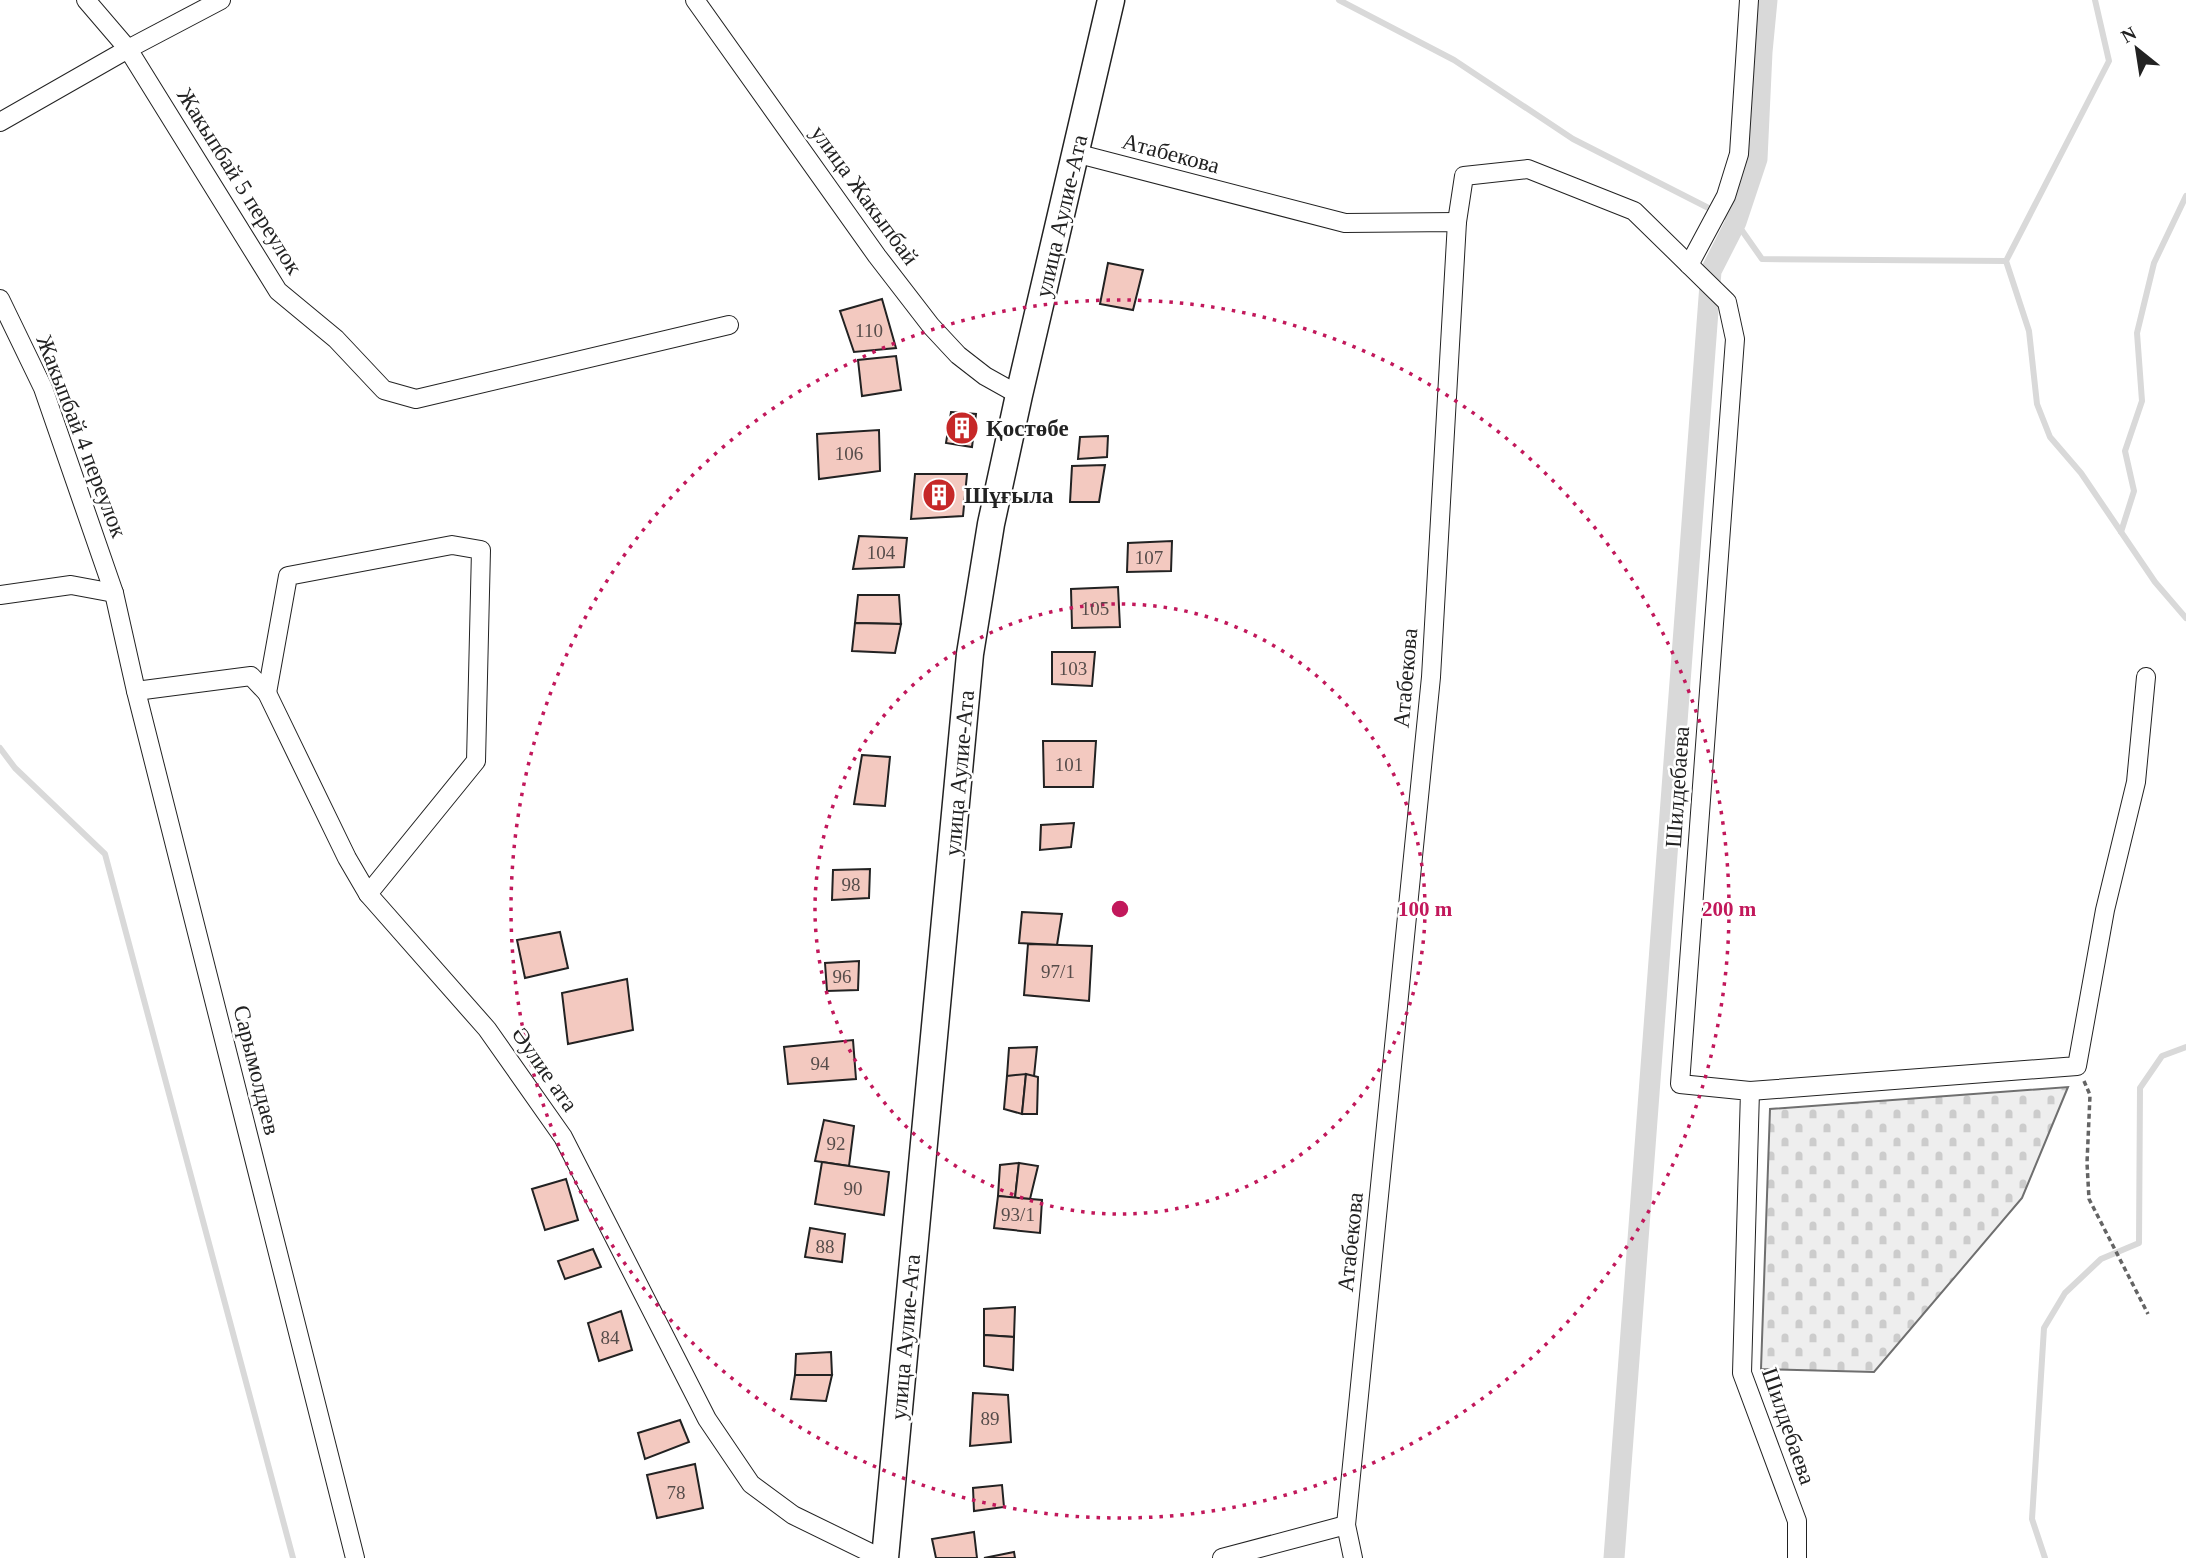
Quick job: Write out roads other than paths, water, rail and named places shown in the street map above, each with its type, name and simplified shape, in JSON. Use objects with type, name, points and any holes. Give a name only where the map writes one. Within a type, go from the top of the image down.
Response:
[{"type":"main road","name":"улица Аулие-Ата","points":[[883,1558],[970,654],[991,524],[1111,0]]},
{"type":"street","name":"Жакыпбай 5 переулок","points":[[86,0],[128,49],[278,291],[336,339],[384,390],[416,399],[729,325]]},
{"type":"street","points":[[0,122],[221,0]]},
{"type":"street","name":"улица Жакыпбай","points":[[695,0],[877,256],[931,326],[967,362],[985,376],[1019,395]]},
{"type":"street","points":[[1689,265],[1726,196],[1739,154],[1749,0]]},
{"type":"street","name":"Атабекова","points":[[1075,153],[1345,223],[1457,222],[1431,677],[1346,1525],[1353,1558]]},
{"type":"street","name":"Шилдебаева","points":[[1457,222],[1464,176],[1528,169],[1634,211],[1727,302],[1735,339],[1680,1084],[1750,1091],[1742,1373],[1797,1521],[1797,1558]]},
{"type":"street","name":"Жакыпбай 4 переулок","points":[[0,299],[43,388],[114,593]]},
{"type":"street","points":[[267,693],[288,576],[452,545],[481,550],[476,761],[368,894]]},
{"type":"street","points":[[0,595],[71,585],[114,593]]},
{"type":"street","name":"Сарымолдаев","points":[[114,593],[136,691],[355,1558]]},
{"type":"street","points":[[136,691],[251,676],[267,693]]},
{"type":"street","points":[[1750,1091],[2077,1066],[2105,910],[2136,782],[2146,677]]},
{"type":"street","name":"Әулие ата","points":[[267,693],[347,858],[368,894],[486,1028],[563,1137],[707,1419],[751,1484],[793,1515],[883,1558]]},
{"type":"street","points":[[1222,1558],[1346,1525]]},
{"type":"waterway","points":[[1339,0],[1454,60],[1573,139],[1736,222],[1762,259],[2006,261]]},
{"type":"waterway","points":[[1614,1558],[1711,271],[1736,222],[1757,159],[1767,0]]},
{"type":"waterway","points":[[2095,0],[2109,61],[2006,261],[2029,331],[2037,404],[2050,437],[2081,473],[2155,582],[2186,618]]},
{"type":"waterway","points":[[2121,532],[2134,491],[2125,451],[2142,401],[2137,333],[2154,263],[2186,196]]},
{"type":"waterway","points":[[0,748],[15,768],[105,854],[293,1558]]},
{"type":"waterway","points":[[2045,1558],[2032,1519],[2044,1328],[2065,1293],[2101,1259],[2139,1243],[2140,1088],[2162,1056],[2186,1047]]},
{"type":"place","name":"Қостөбе","points":[[962,428]]},
{"type":"place","name":"Шұғыла","points":[[939,495]]}]
